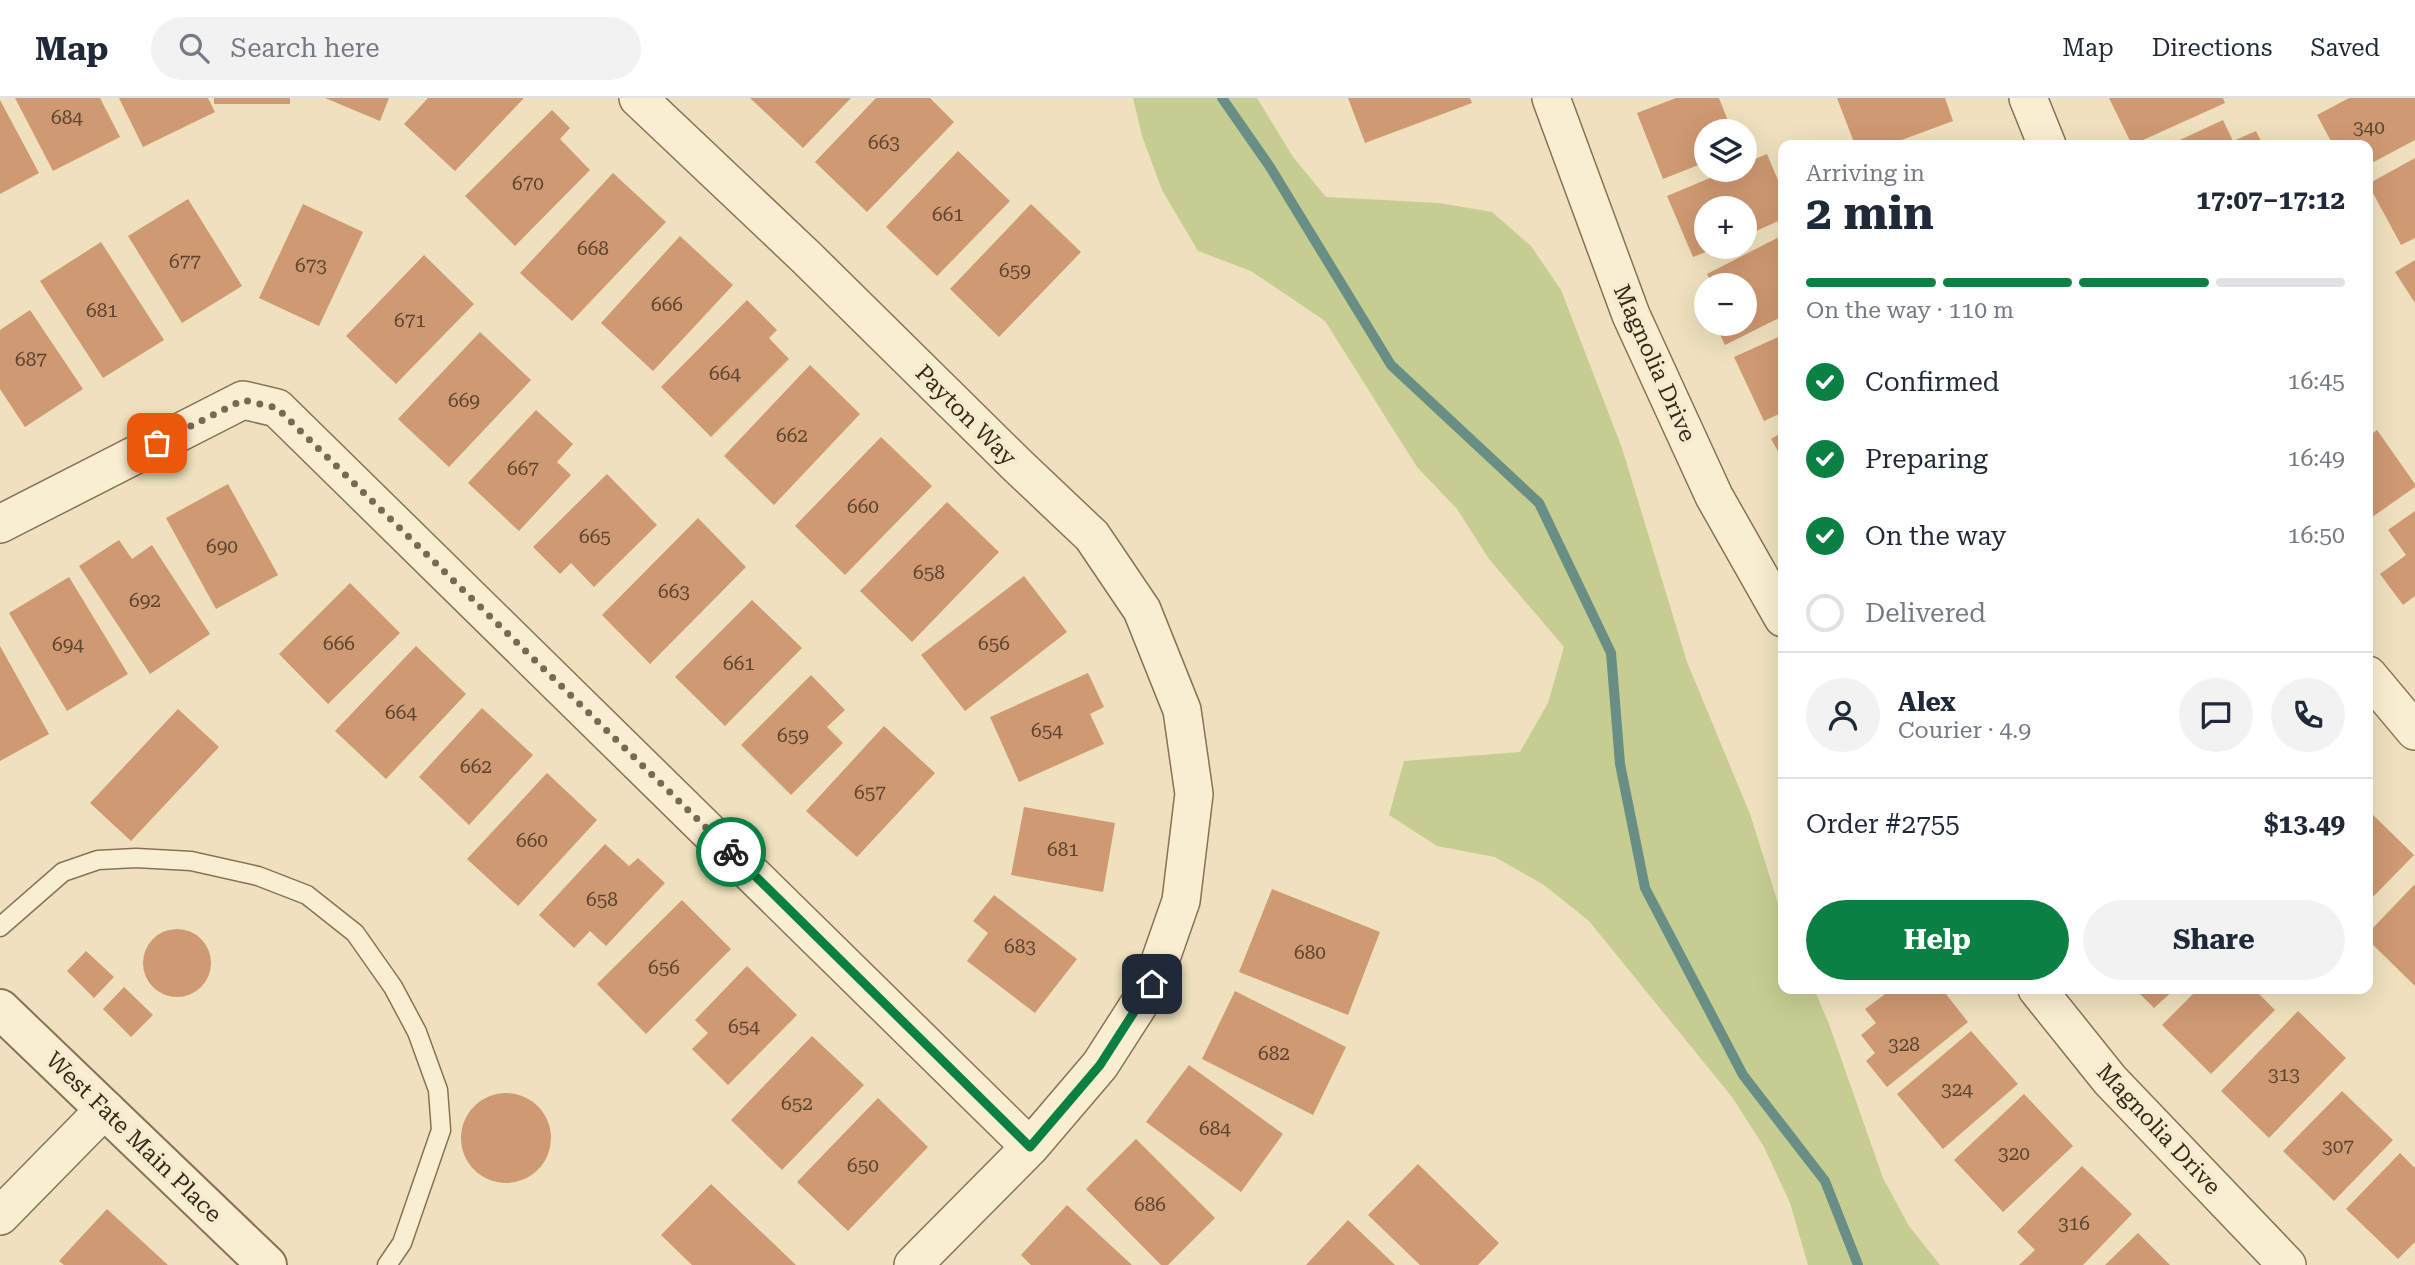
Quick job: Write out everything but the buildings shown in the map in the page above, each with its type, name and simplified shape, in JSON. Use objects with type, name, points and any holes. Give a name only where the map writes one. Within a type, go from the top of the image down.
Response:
[{"type":"street","name":"Payton Way","points":[[638,98],[807,258],[1092,536],[1142,610],[1182,710],[1194,794],[1181,901],[1152,984],[1100,1065],[1030,1147],[913,1265]]},
{"type":"street","name":"Magnolia Drive","points":[[1551,98],[1631,315],[1714,496],[1778,609]]},
{"type":"street","points":[[2028,98],[2045,140]]},
{"type":"street","points":[[0,524],[243,400],[277,408],[1030,1147]]},
{"type":"street","points":[[2373,682],[2415,731]]},
{"type":"street","name":"Magnolia Drive","points":[[2041,994],[2110,1080],[2287,1265]]},
{"type":"street","name":"West Fate Main Place","points":[[0,1009],[267,1265]]},
{"type":"street","points":[[0,1216],[105,1109]]},
{"type":"lane","points":[[0,927],[63,872],[98,860],[136,858],[191,861],[258,876],[307,895],[355,933],[393,987],[417,1032],[438,1090],[441,1129],[402,1242],[387,1265]]},
{"type":"green space","points":[[1133,98],[1257,98],[1293,157],[1326,197],[1439,203],[1492,212],[1531,246],[1561,290],[1622,448],[1687,662],[1750,814],[1778,903],[1778,994],[1816,994],[1883,1178],[1909,1226],[1940,1265],[1808,1265],[1790,1203],[1764,1147],[1732,1097],[1589,921],[1544,885],[1495,857],[1437,846],[1389,815],[1404,761],[1520,752],[1548,703],[1564,647],[1489,559],[1457,509],[1417,467],[1325,321],[1251,271],[1198,251],[1162,190],[1142,136]]},
{"type":"waterway","points":[[1222,98],[1270,167],[1391,365],[1539,503],[1611,653],[1620,764],[1645,888],[1743,1075],[1825,1181],[1858,1265]]},
{"type":"way so far","points":[[157,443],[243,400],[277,408],[731,852]]},
{"type":"route","points":[[731,852],[1030,1147],[1100,1065],[1152,984]]}]
